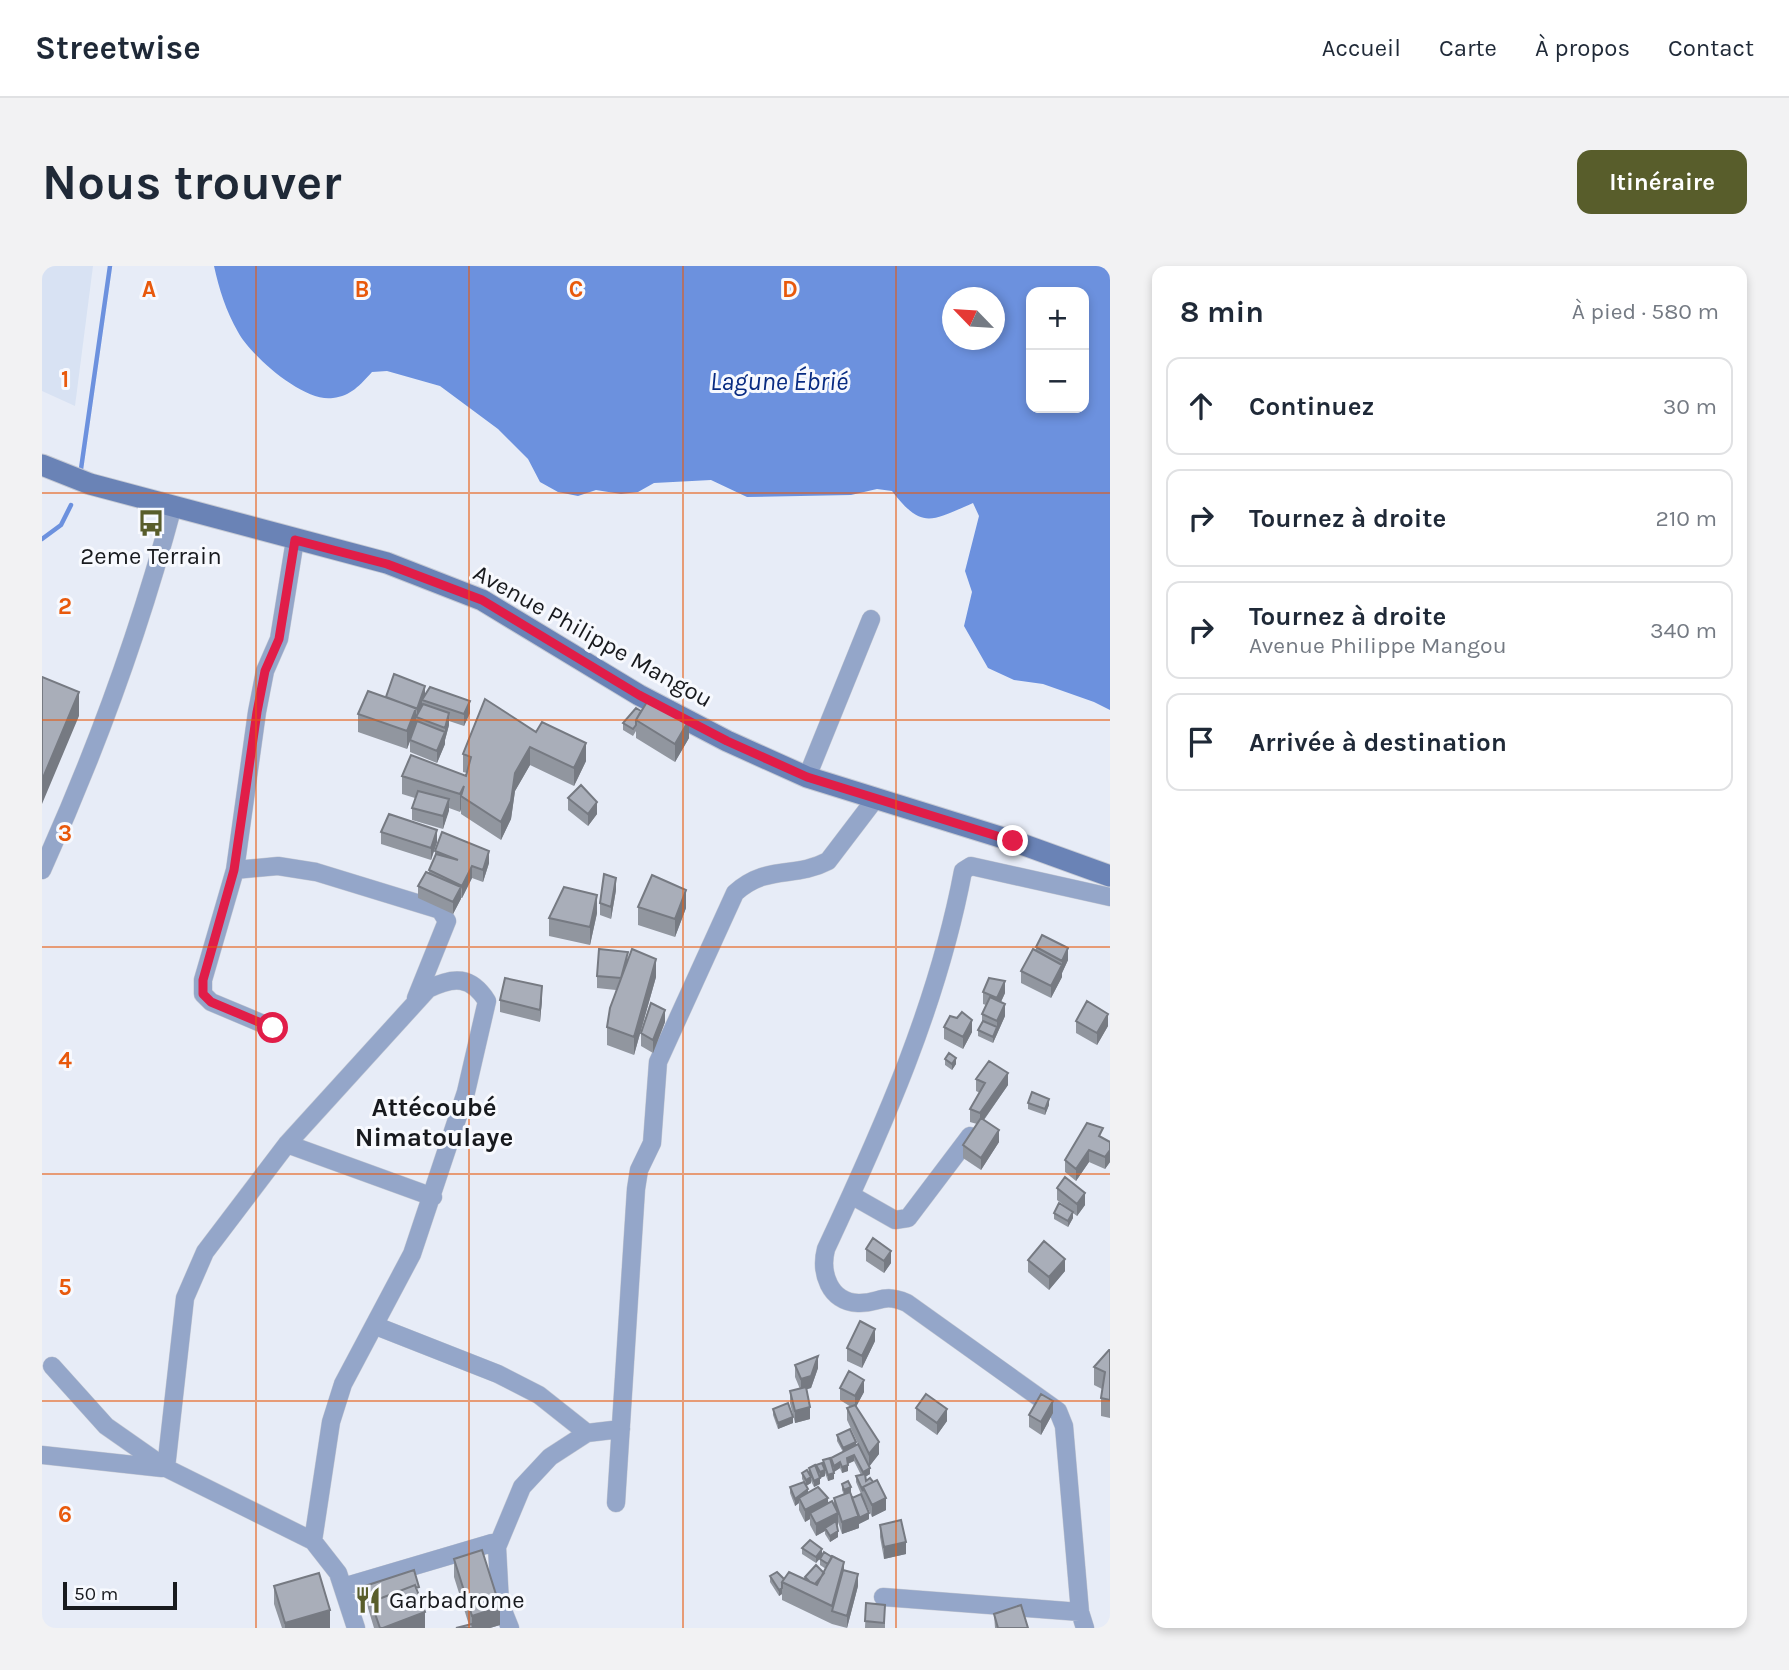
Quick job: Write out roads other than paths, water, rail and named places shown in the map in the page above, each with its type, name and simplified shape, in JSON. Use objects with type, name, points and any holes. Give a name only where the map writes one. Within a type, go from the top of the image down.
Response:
[{"type":"street","name":"Avenue Philippe Mangou","points":[[42,465],[90,484],[387,564],[482,600],[639,695],[727,741],[807,777],[1013,841],[1110,876]]},
{"type":"street","points":[[42,870],[63,824],[148,600],[173,506]]},
{"type":"street","points":[[273,1028],[211,1002],[203,994],[207,959],[234,870],[257,712],[265,671],[279,639],[295,540]]},
{"type":"street","points":[[807,777],[871,619]]},
{"type":"street","points":[[616,1503],[636,1189],[639,1170],[652,1143],[658,1062],[735,893],[750,880],[776,872],[816,867],[828,861],[877,798]]},
{"type":"street","points":[[234,870],[278,866],[316,872],[440,910],[447,921],[442,940],[412,1008]]},
{"type":"street","points":[[883,1597],[1082,1620],[1064,1426],[1058,1411],[907,1303],[882,1297],[858,1303],[831,1289],[822,1263],[907,1071],[940,963],[962,871],[971,866],[1110,897]]},
{"type":"street","points":[[166,1468],[185,1298],[205,1252],[287,1144],[428,989],[442,982],[459,980],[477,986],[487,1001],[466,1092],[412,1254],[343,1384],[331,1422],[313,1541]]},
{"type":"street","points":[[851,1195],[895,1220],[908,1218],[970,1136]]},
{"type":"street","points":[[287,1144],[433,1197]]},
{"type":"street","points":[[376,1326],[498,1374],[539,1395],[587,1433]]},
{"type":"street","points":[[52,1366],[106,1426],[166,1468],[313,1541],[327,1555],[343,1587],[356,1628]]},
{"type":"street","points":[[510,1628],[500,1602],[497,1547],[522,1487],[550,1457],[587,1433],[621,1429]]},
{"type":"street","points":[[42,1455],[166,1468]]},
{"type":"street","points":[[343,1587],[492,1543],[497,1547]]},
{"type":"water","name":"Lagune Ébrié","points":[[214,266],[1110,266],[1110,710],[1043,684],[1014,680],[988,668],[964,626],[972,592],[965,571],[979,516],[973,503],[947,514],[928,518],[911,512],[892,491],[877,489],[851,495],[747,497],[711,480],[654,483],[638,492],[621,494],[596,490],[578,496],[558,492],[540,482],[528,459],[498,429],[440,386],[387,371],[372,372],[350,392],[333,398],[321,398],[294,386],[254,353],[238,332],[223,300]]},
{"type":"waterway","points":[[81,469],[110,266]]},
{"type":"waterway","points":[[42,539],[61,525],[71,505]]},
{"type":"place","name":"2eme Terrain","points":[[151,523]]},
{"type":"place","name":"Garbadrome","points":[[368,1600]]},
{"type":"district","name":"Attécoubé Nimatoulaye","points":[[434,1122]]}]
